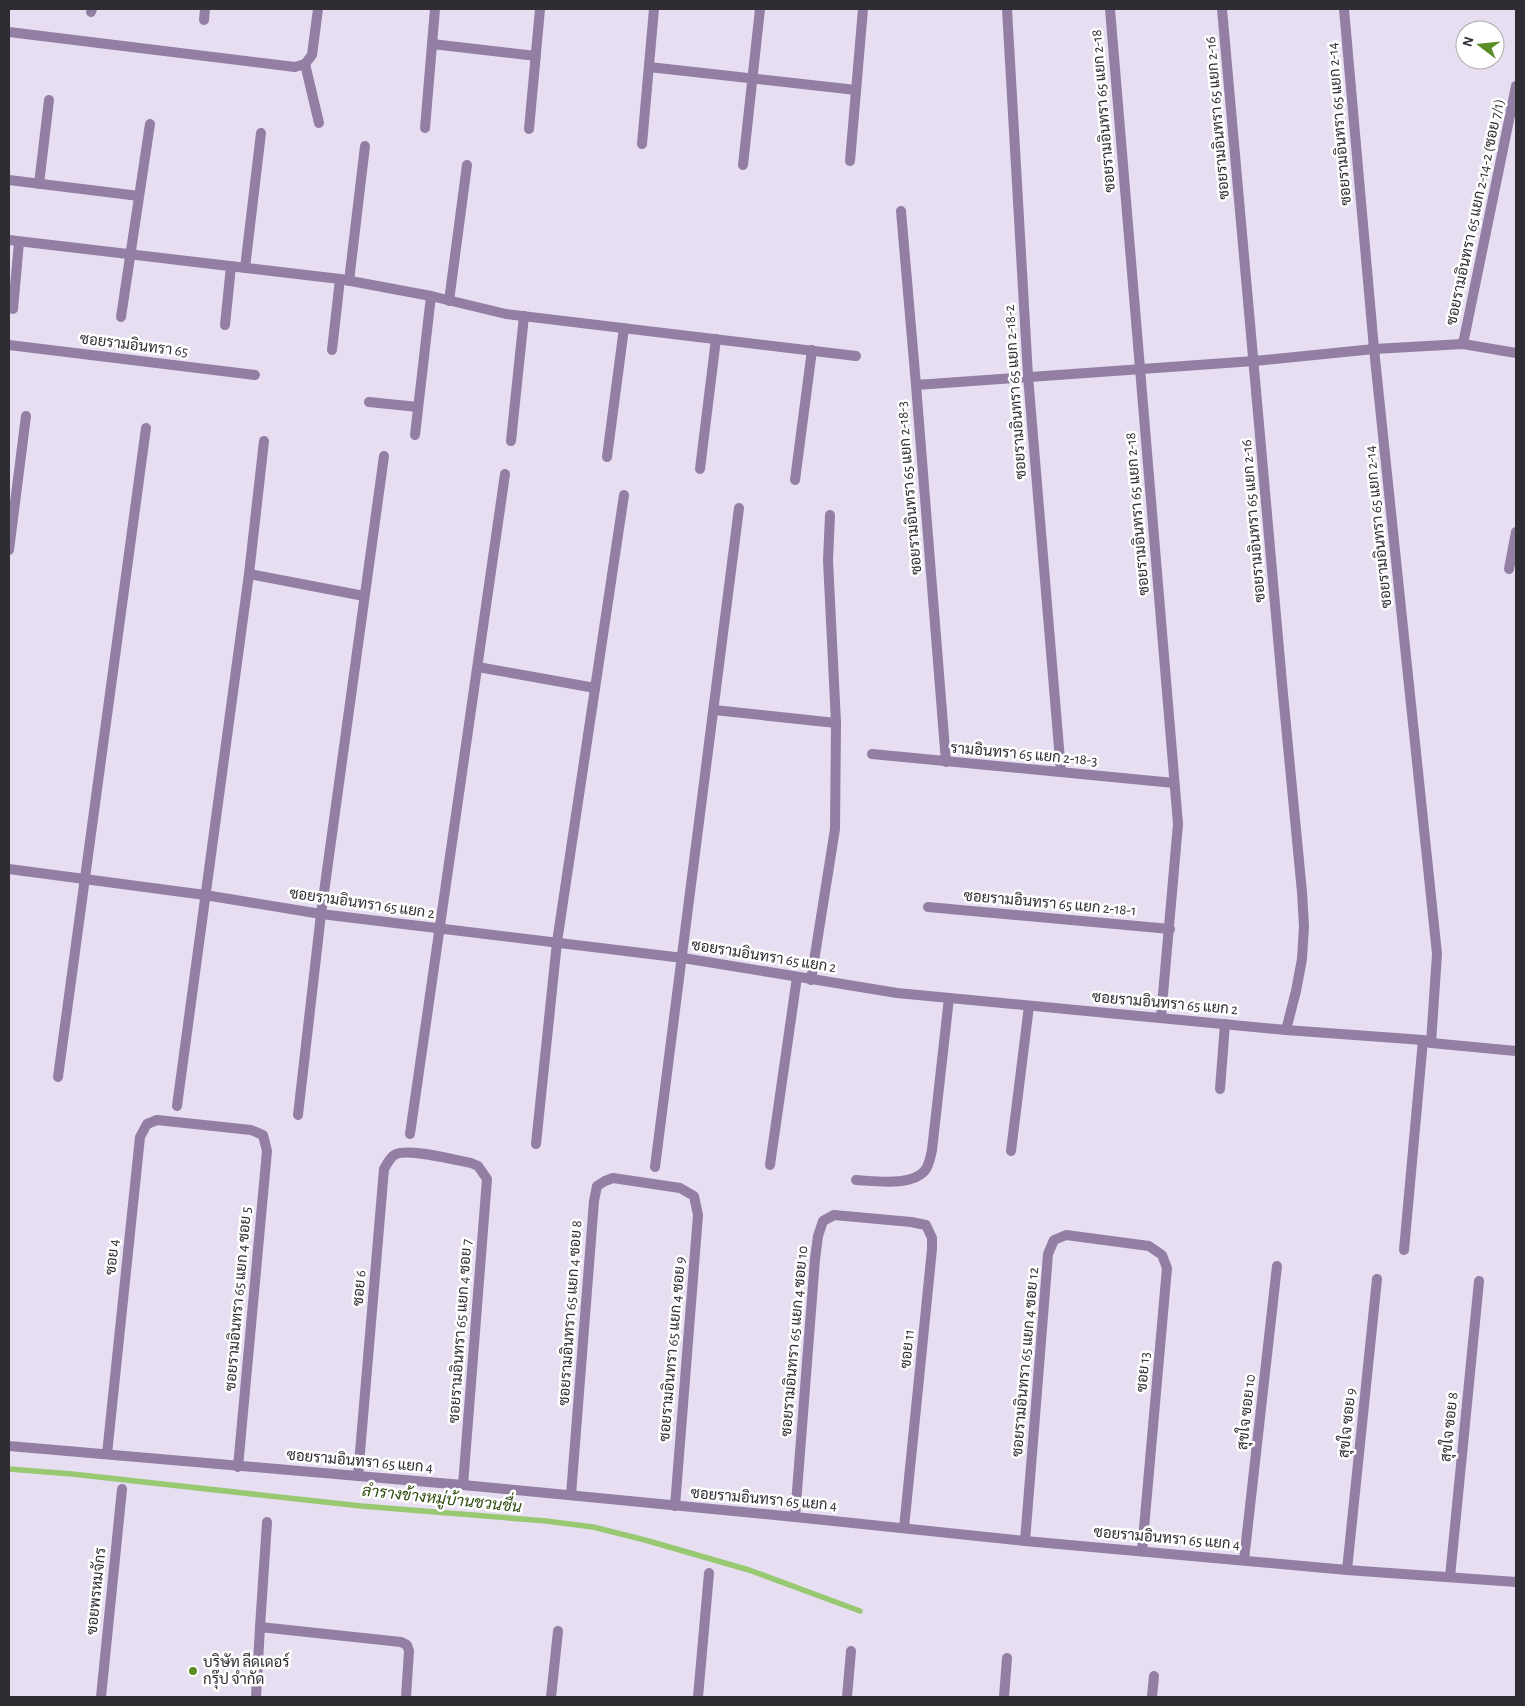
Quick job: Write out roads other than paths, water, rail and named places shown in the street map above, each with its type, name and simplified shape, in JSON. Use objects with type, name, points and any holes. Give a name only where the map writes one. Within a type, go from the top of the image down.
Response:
[{"type":"street","points":[[204,20],[205,9]]},
{"type":"street","points":[[9,32],[295,67],[305,64],[312,56],[318,9]]},
{"type":"street","points":[[425,128],[435,9]]},
{"type":"street","points":[[529,129],[540,9]]},
{"type":"street","points":[[642,144],[654,9]]},
{"type":"street","points":[[743,165],[760,9]]},
{"type":"street","points":[[850,161],[863,9]]},
{"type":"street","name":"ซอยรามอินทรา 65 แยก 2-18-2","points":[[1007,9],[1028,376],[1060,772]]},
{"type":"street","name":"ซอยรามอินทรา 65 แยก 2-18","points":[[1110,9],[1178,824],[1161,1017]]},
{"type":"street","name":"ซอยรามอินทรา 65 แยก 2-16","points":[[1222,9],[1302,892],[1304,926],[1302,960],[1286,1030]]},
{"type":"street","name":"ซอยรามอินทรา 65 แยก 2-14","points":[[1344,9],[1374,349],[1437,954],[1404,1250]]},
{"type":"street","points":[[432,44],[536,56]]},
{"type":"street","points":[[305,64],[320,123]]},
{"type":"street","points":[[649,67],[856,90]]},
{"type":"street","name":"ซอยรามอินทรา 65 แยก 2-14-2 (ซอย 7/1)","points":[[1463,344],[1516,86]]},
{"type":"street","points":[[39,184],[49,100]]},
{"type":"street","points":[[121,317],[150,124]]},
{"type":"street","points":[[245,268],[261,133]]},
{"type":"street","points":[[332,350],[345,280],[365,146]]},
{"type":"street","points":[[449,301],[467,165]]},
{"type":"street","points":[[9,180],[139,196]]},
{"type":"street","name":"ซอยรามอินทรา 65 แยก 2-18-3","points":[[901,211],[946,762]]},
{"type":"street","points":[[13,309],[14,241],[345,280],[431,296],[506,314],[856,356]]},
{"type":"street","points":[[225,325],[231,266]]},
{"type":"street","points":[[415,435],[431,296]]},
{"type":"street","points":[[511,441],[524,316]]},
{"type":"street","points":[[607,457],[624,328]]},
{"type":"street","points":[[700,469],[716,339]]},
{"type":"street","points":[[916,385],[1254,362],[1374,349],[1463,344],[1516,353]]},
{"type":"street","name":"ซอยรามอินทรา 65","points":[[9,345],[255,375]]},
{"type":"street","points":[[795,480],[812,350]]},
{"type":"street","points":[[369,402],[418,407]]},
{"type":"street","points":[[9,550],[26,416]]},
{"type":"street","points":[[58,1077],[146,428]]},
{"type":"street","points":[[177,1106],[249,574],[264,441]]},
{"type":"street","points":[[298,1114],[321,914],[384,456]]},
{"type":"street","points":[[410,1134],[505,474]]},
{"type":"street","points":[[536,1144],[557,942],[624,495]]},
{"type":"street","points":[[655,1167],[739,508]]},
{"type":"street","points":[[811,980],[835,829],[836,723],[828,560],[830,515]]},
{"type":"street","points":[[1509,569],[1516,532]]},
{"type":"street","points":[[249,574],[364,596]]},
{"type":"street","points":[[478,667],[595,688]]},
{"type":"street","points":[[714,710],[836,723]]},
{"type":"street","name":"รามอินทรา 65 แยก 2-18-3","points":[[872,754],[1174,783]]},
{"type":"street","name":"ซอยรามอินทรา 65 แยก 2","points":[[9,869],[205,895],[321,914],[683,958],[896,993],[1286,1030],[1427,1041],[1516,1052]]},
{"type":"street","name":"ซอยรามอินทรา 65 แยก 2-18-1","points":[[928,908],[1170,929]]},
{"type":"street","points":[[770,1165],[797,978]]},
{"type":"street","points":[[856,1180],[893,1182],[915,1177],[926,1169],[932,1150],[949,998]]},
{"type":"street","points":[[1011,1151],[1029,1006]]},
{"type":"street","points":[[1220,1089],[1226,1024]]},
{"type":"street","name":"ซอย 4","points":[[107,1454],[140,1137],[147,1124],[157,1120],[251,1130],[263,1135]]},
{"type":"street","name":"ซอยรามอินทรา 65 แยก 4 ซอย 5","points":[[238,1467],[266,1151],[263,1135]]},
{"type":"street","name":"ซอย 6","points":[[358,1476],[384,1169],[387,1162],[395,1154],[406,1152],[442,1158],[478,1166],[487,1179]]},
{"type":"street","name":"ซอยรามอินทรา 65 แยก 4 ซอย 8","points":[[571,1495],[594,1201],[597,1186],[613,1178],[680,1188],[694,1196]]},
{"type":"street","name":"ซอยรามอินทรา 65 แยก 4 ซอย 7","points":[[463,1485],[487,1179]]},
{"type":"street","name":"ซอยรามอินทรา 65 แยก 4 ซอย 9","points":[[675,1506],[698,1215],[694,1196]]},
{"type":"street","name":"ซอยรามอินทรา 65 แยก 4 ซอย 10","points":[[795,1517],[818,1236],[823,1221],[834,1215],[875,1219]]},
{"type":"street","name":"ซอย 11","points":[[875,1219],[926,1226],[932,1238],[904,1528]]},
{"type":"street","name":"ซอยรามอินทรา 65 แยก 4 ซอย 12","points":[[1025,1541],[1048,1254],[1054,1240],[1066,1236],[1107,1241]]},
{"type":"street","name":"ซอย 13","points":[[1107,1241],[1149,1246],[1162,1255],[1167,1268],[1142,1551]]},
{"type":"street","name":"สุขใจ ซอย 10","points":[[1244,1560],[1277,1266]]},
{"type":"street","name":"สุขใจ ซอย 9","points":[[1347,1570],[1378,1279]]},
{"type":"street","name":"สุขใจ ซอย 8","points":[[1450,1577],[1479,1281]]},
{"type":"street","name":"ซอยรามอินทรา 65 แยก 4","points":[[9,1446],[571,1495],[1025,1541],[1347,1570],[1516,1582]]},
{"type":"street","name":"ซอยพรหมจักร","points":[[101,1697],[122,1489]]},
{"type":"street","points":[[256,1697],[267,1522]]},
{"type":"street","points":[[698,1697],[709,1573]]},
{"type":"street","points":[[260,1627],[401,1642],[407,1645],[409,1651],[406,1697]]},
{"type":"street","points":[[551,1697],[558,1631]]},
{"type":"street","points":[[847,1697],[851,1651]]},
{"type":"street","points":[[1004,1697],[1007,1658]]},
{"type":"street","points":[[1152,1697],[1154,1676]]},
{"type":"waterway","name":"ลำรางข้างหมู่บ้านชวนชื่น","points":[[9,1469],[72,1474],[361,1506],[546,1521],[593,1527],[749,1570],[860,1611]]},
{"type":"place","name":"บริษัท ลีดเดอร์ กรุ๊ป จำกัด","points":[[193,1671]]}]
